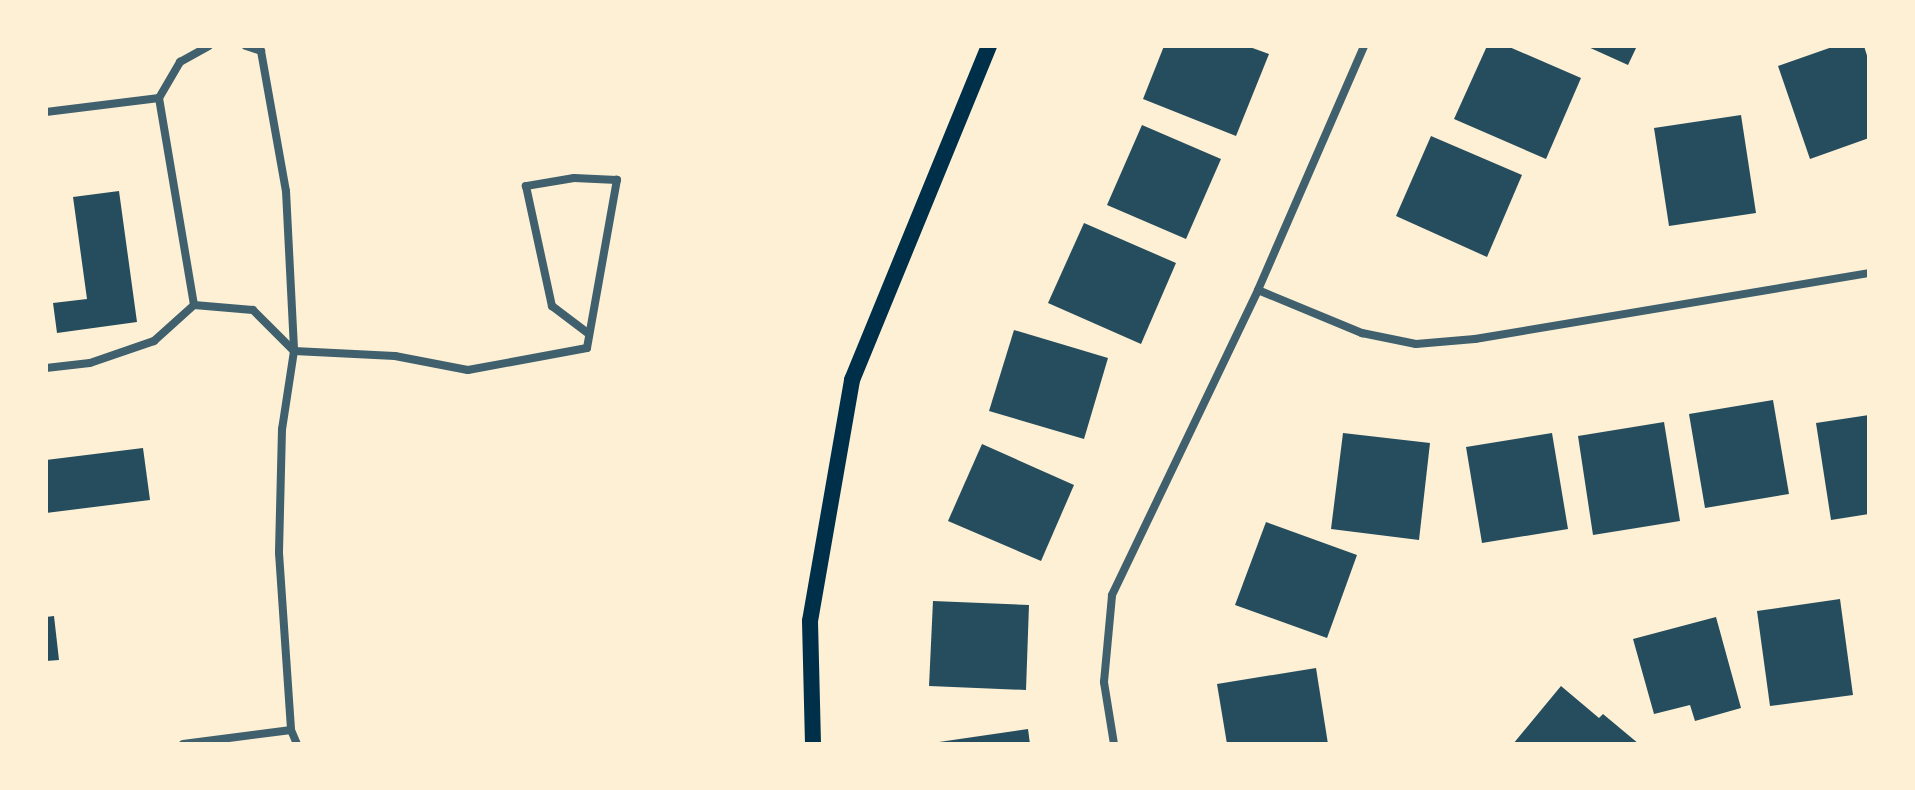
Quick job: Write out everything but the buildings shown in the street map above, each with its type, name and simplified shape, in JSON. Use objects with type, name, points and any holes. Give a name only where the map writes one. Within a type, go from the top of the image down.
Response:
[{"type":"main road","points":[[813,744],[810,621],[852,380],[989,46]]},
{"type":"street","points":[[194,305],[159,98],[180,62],[209,46]]},
{"type":"street","points":[[246,46],[262,49],[286,191],[294,351],[282,429],[279,553],[291,730],[297,744]]},
{"type":"street","points":[[1114,744],[1104,682],[1112,595],[1258,290],[1364,46]]},
{"type":"street","points":[[46,112],[159,98]]},
{"type":"street","points":[[46,368],[90,363],[154,341],[194,305],[253,310],[294,351],[395,356],[468,370],[587,348],[617,180],[574,178],[526,186],[552,306],[589,334]]},
{"type":"street","points":[[1258,290],[1362,333],[1416,344],[1475,339],[1869,273]]},
{"type":"street","points":[[183,744],[291,730]]}]
